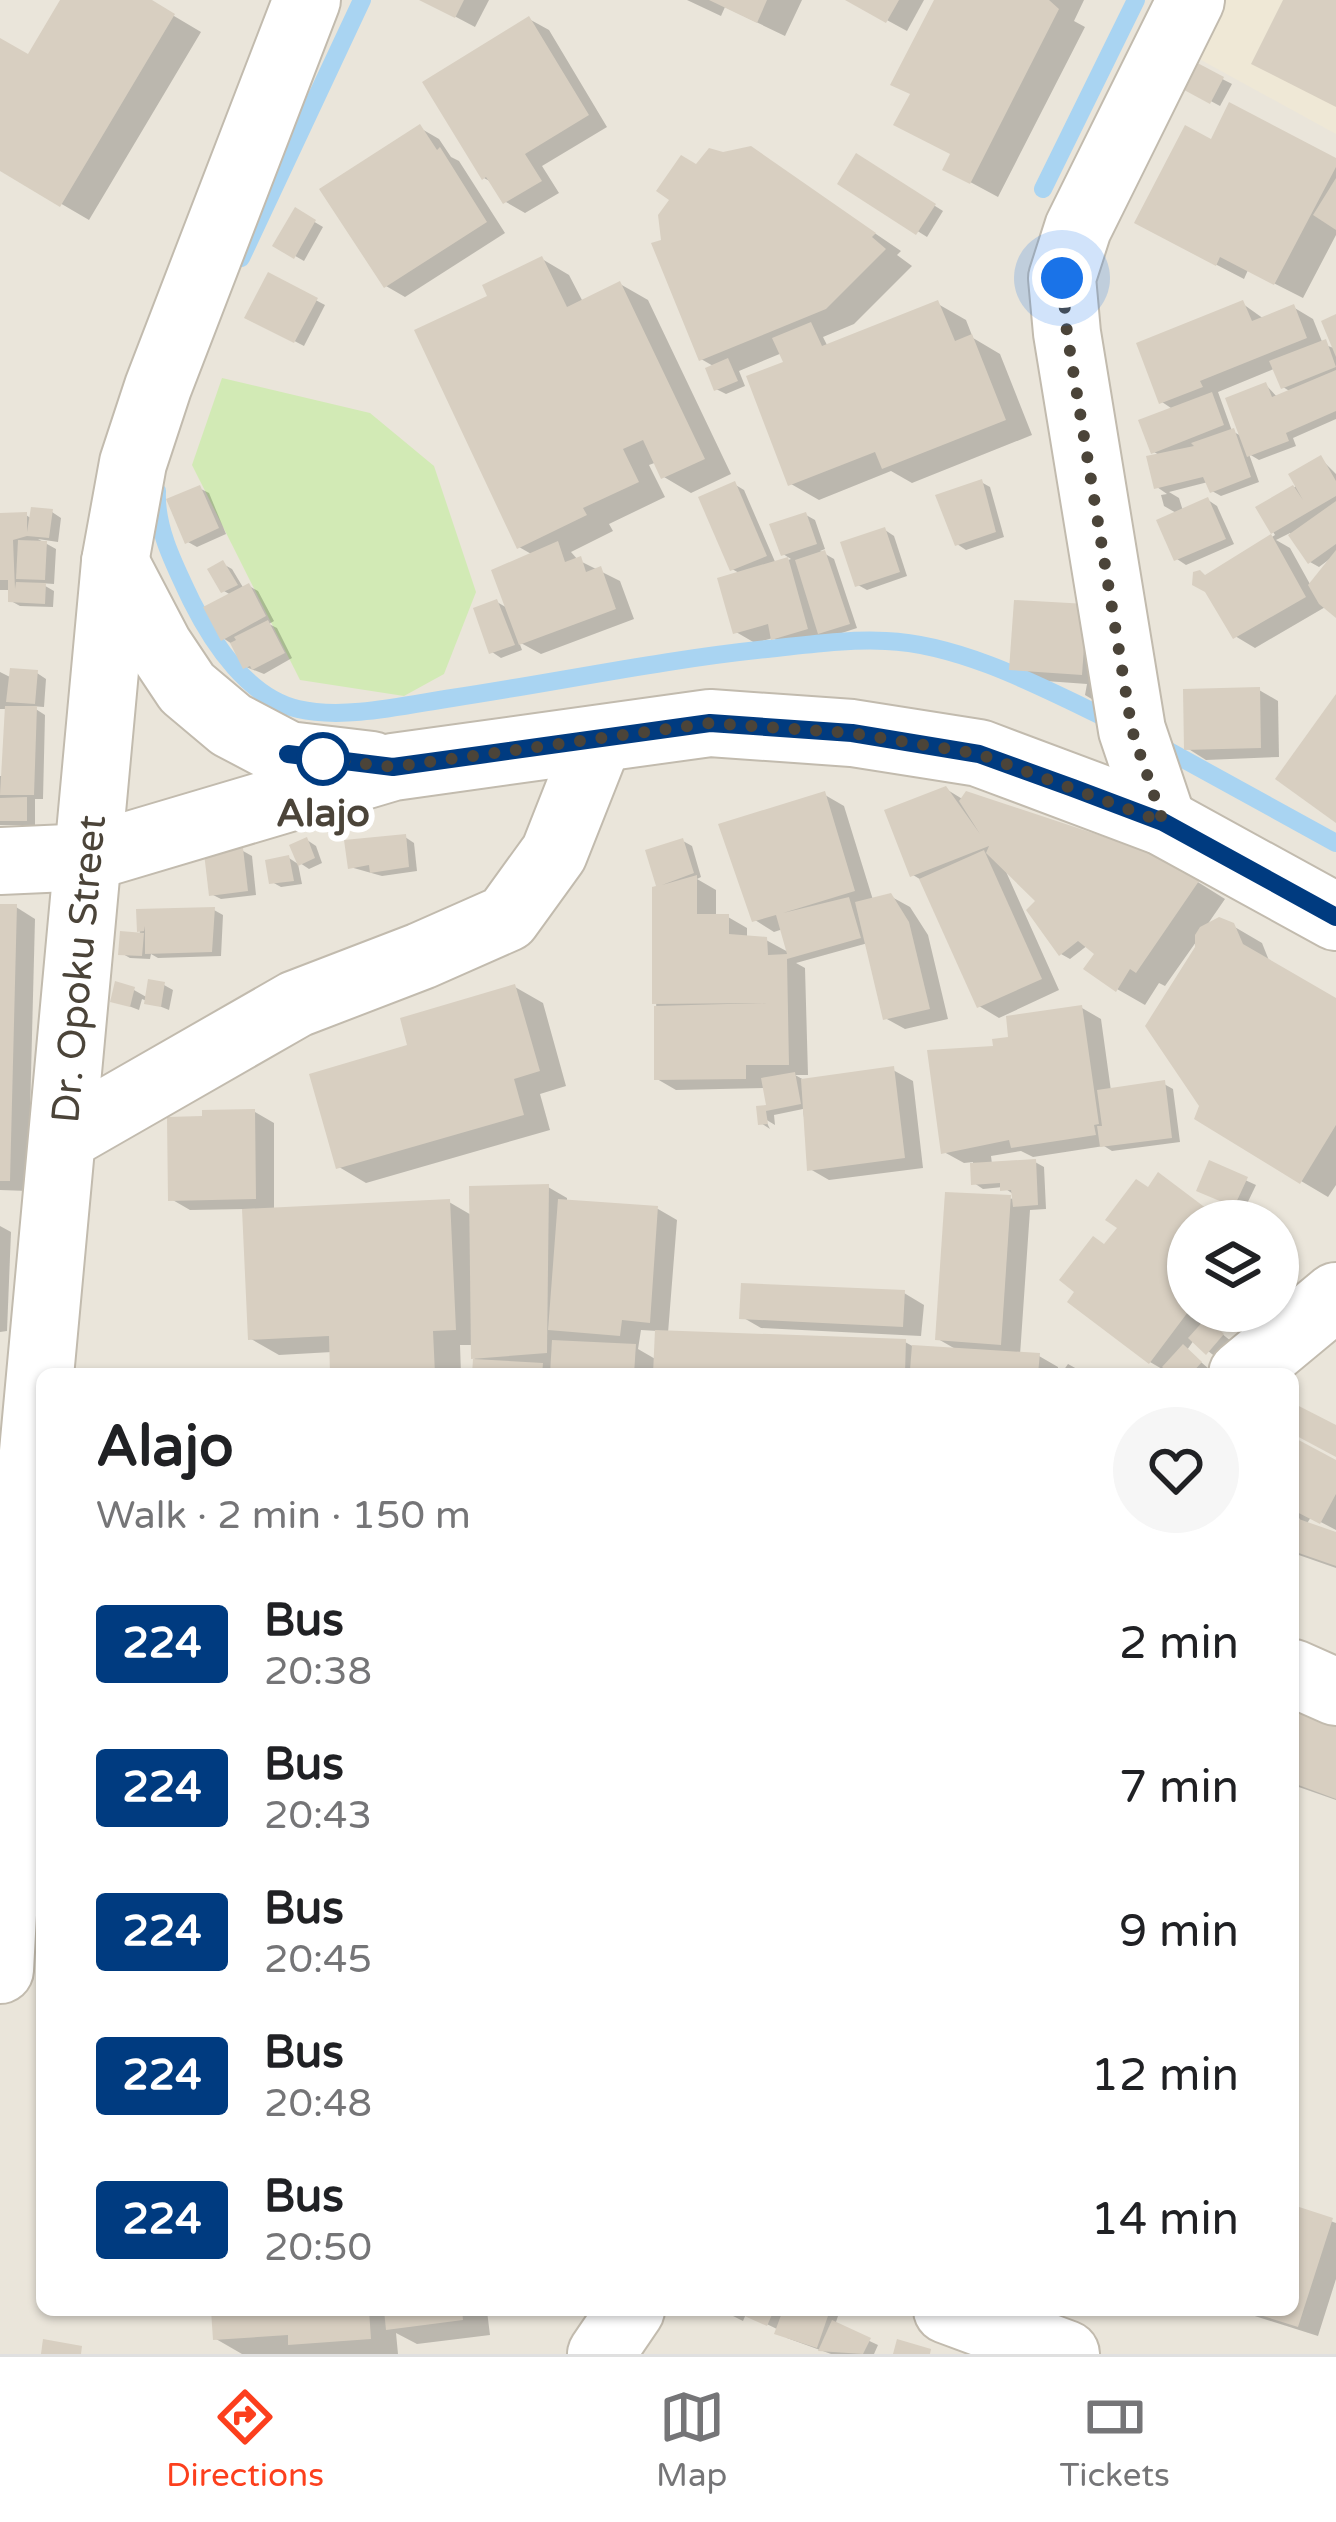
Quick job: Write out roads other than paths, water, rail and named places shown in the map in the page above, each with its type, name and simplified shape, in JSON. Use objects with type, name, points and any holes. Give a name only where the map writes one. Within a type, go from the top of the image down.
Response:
[{"type":"street","points":[[1163,822],[1132,730],[1070,356],[1062,278],[1078,229],[1191,0]]},
{"type":"street","name":"Dr. Opoku Street","points":[[36,1368],[64,1137],[115,562],[133,463],[293,5]]},
{"type":"street","points":[[115,562],[187,688],[231,725],[288,754],[393,767]]},
{"type":"street","points":[[0,861],[90,857],[393,767],[710,723],[852,733],[979,754],[1163,822],[1336,917]]},
{"type":"street","points":[[64,1137],[296,1004],[507,918],[554,853],[598,739]]},
{"type":"street","points":[[1249,1368],[1336,1296]]},
{"type":"street","name":"Dr. Opoku Street","points":[[0,1970],[11,1582],[36,1372]]},
{"type":"street","points":[[1299,1676],[1336,1692]]},
{"type":"street","points":[[601,2354],[627,2316]]},
{"type":"street","points":[[969,2316],[1043,2336]]},
{"type":"waterway","points":[[241,258],[362,0]]},
{"type":"waterway","points":[[1043,189],[1136,0]]},
{"type":"waterway","points":[[157,491],[168,548],[211,635],[248,681],[298,709],[375,710],[688,659],[871,641],[945,650],[1033,683],[1116,723]]},
{"type":"waterway","points":[[1156,744],[1336,843]]},
{"type":"place","name":"Alajo","points":[[323,759]]}]
